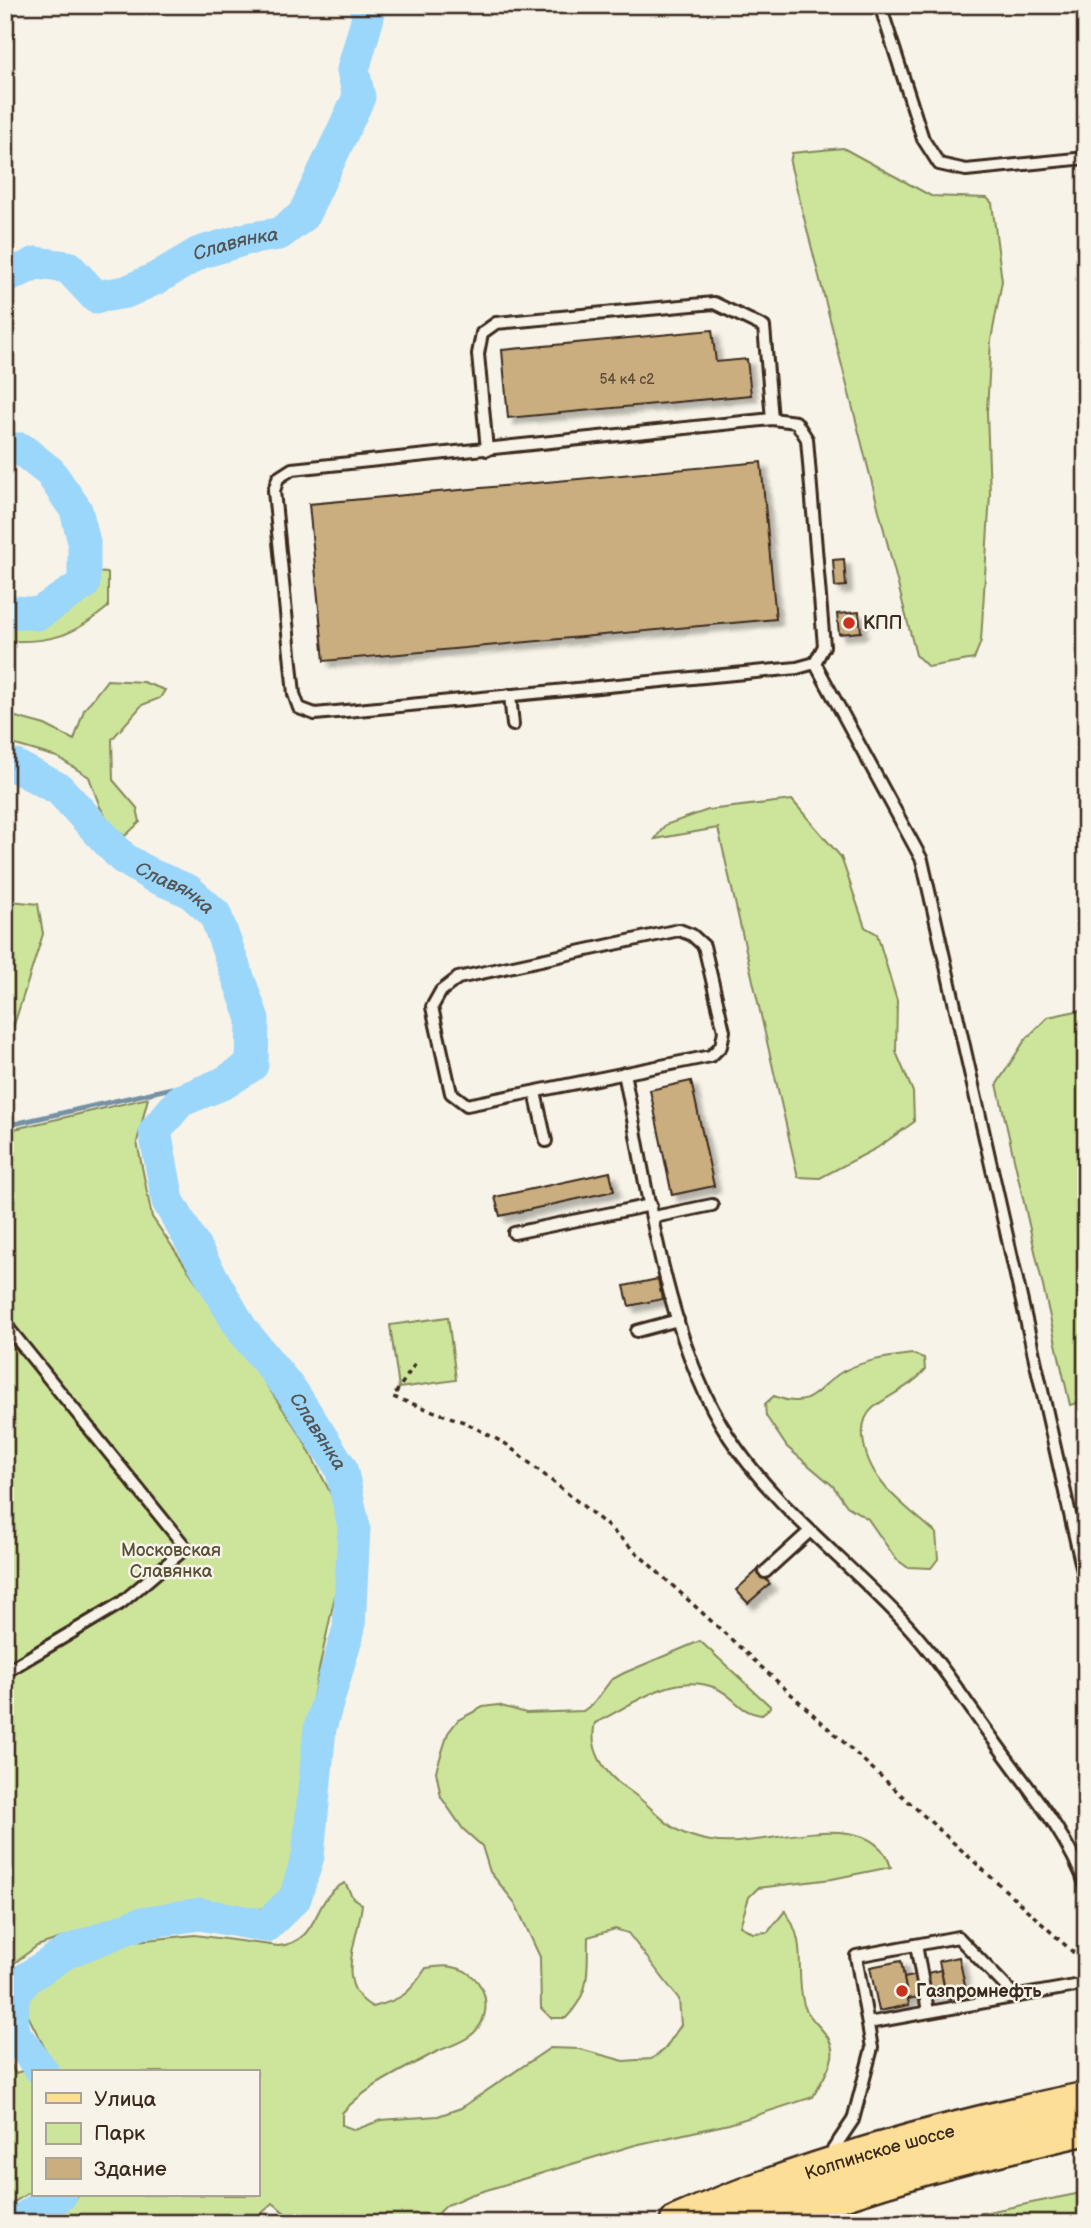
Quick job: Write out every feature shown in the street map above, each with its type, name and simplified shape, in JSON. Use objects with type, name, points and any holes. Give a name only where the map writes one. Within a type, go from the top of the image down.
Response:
[{"type":"main road","name":"Колпинское шоссе","points":[[677,2223],[817,2170],[990,2120],[1085,2106]]},
{"type":"main road","name":"Колпинское шоссе","points":[[759,2223],[819,2199],[956,2156],[1085,2106]]},
{"type":"lane","points":[[880,5],[923,139],[939,164],[966,170],[1086,158]]},
{"type":"lane","points":[[486,450],[478,354],[482,333],[496,323],[714,303],[764,327],[772,419]]},
{"type":"lane","points":[[772,419],[796,422],[807,439],[824,646],[815,663],[797,668],[314,714],[299,708],[294,694],[274,491],[278,478],[292,469],[772,419]]},
{"type":"lane","points":[[815,663],[922,860],[1086,1585]]},
{"type":"lane","points":[[510,695],[513,726]]},
{"type":"lane","points":[[679,930],[692,935],[704,946],[724,1031],[721,1046],[711,1056],[534,1092],[467,1105],[451,1093],[432,1007],[441,991],[458,978],[679,930]]},
{"type":"lane","points":[[624,1073],[678,1320],[707,1397],[727,1433],[765,1486],[907,1625],[940,1666],[1057,1828],[1078,1865],[1086,1886]]},
{"type":"lane","points":[[534,1092],[546,1142]]},
{"type":"lane","points":[[514,1233],[652,1205]]},
{"type":"lane","points":[[654,1217],[712,1205]]},
{"type":"lane","points":[[637,1331],[678,1320]]},
{"type":"lane","points":[[5,1324],[186,1548],[121,1603],[5,1672]]},
{"type":"lane","points":[[765,1572],[810,1531]]},
{"type":"lane","points":[[817,2170],[842,2139],[853,2120],[872,2048],[856,1956],[958,1937],[1014,1995]]},
{"type":"lane","points":[[916,1945],[928,2011]]},
{"type":"lane","points":[[868,2023],[1086,1984]]},
{"type":"path","points":[[415,1364],[393,1396],[464,1422],[506,1444],[592,1514],[1086,1964]]},
{"type":"green space","points":[[843,148],[931,196],[987,198],[992,203],[1002,281],[991,340],[987,412],[990,494],[981,641],[974,659],[928,667],[916,655],[790,163],[792,153]]},
{"type":"green space","points":[[91,572],[108,573],[108,607],[84,625],[61,636],[36,641],[5,641],[5,622],[28,623],[69,606],[88,592]]},
{"type":"green space","points":[[107,680],[143,682],[165,690],[160,698],[142,705],[112,739],[113,780],[137,808],[140,822],[125,836],[112,827],[100,807],[89,777],[57,757],[5,742],[5,714],[45,725],[74,740],[84,710]]},
{"type":"green space","points":[[792,800],[841,857],[865,927],[877,934],[897,1001],[896,1052],[913,1092],[914,1122],[877,1148],[820,1178],[798,1177],[718,828],[655,839],[665,825],[708,810]]},
{"type":"green space","points":[[11,901],[38,904],[43,934],[5,1053],[5,909]]},
{"type":"green space","points":[[1086,1009],[1086,1401],[1070,1405],[997,1084],[1025,1040],[1048,1017]]},
{"type":"green space","name":"Московская Славянка","points":[[148,1098],[137,1142],[152,1217],[302,1437],[339,1510],[339,1577],[310,1711],[303,1854],[290,1884],[272,1907],[246,1911],[204,1903],[112,1921],[37,1946],[5,1970],[5,1115],[14,1129]]},
{"type":"green space","points":[[448,1317],[456,1380],[399,1388],[390,1325]]},
{"type":"green space","points":[[912,1354],[924,1358],[925,1370],[870,1411],[864,1421],[863,1437],[866,1453],[880,1480],[900,1502],[936,1533],[938,1559],[931,1568],[907,1567],[896,1559],[868,1519],[847,1506],[833,1486],[787,1447],[766,1416],[765,1404],[774,1396],[797,1401],[806,1399],[850,1368]]},
{"type":"green space","points":[[700,1641],[771,1707],[761,1715],[753,1713],[716,1688],[684,1683],[653,1692],[595,1723],[593,1733],[596,1752],[605,1769],[664,1821],[682,1833],[711,1841],[733,1842],[838,1832],[861,1836],[879,1847],[891,1867],[832,1879],[758,1888],[749,1897],[740,1926],[753,1933],[768,1932],[785,1911],[797,1935],[804,2005],[826,2035],[832,2049],[829,2067],[813,2097],[729,2124],[635,2145],[470,2195],[447,2205],[428,2223],[297,2223],[273,2203],[251,2223],[36,2223],[78,2196],[259,2196],[259,2070],[56,2070],[25,2010],[28,1994],[43,1979],[104,1948],[113,1948],[126,1942],[195,1935],[278,1946],[292,1943],[310,1928],[326,1898],[345,1883],[353,1898],[362,1904],[351,1960],[354,1987],[361,1998],[373,2007],[392,2001],[410,1990],[426,1968],[448,1966],[463,1970],[475,1979],[481,1986],[486,2004],[482,2021],[470,2036],[386,2079],[352,2103],[342,2113],[342,2125],[355,2130],[381,2120],[438,2116],[461,2108],[550,2048],[580,2049],[624,2061],[651,2059],[664,2050],[681,2025],[679,1999],[628,1933],[615,1929],[588,1937],[584,1989],[566,2018],[551,2018],[541,2008],[540,1957],[515,1903],[490,1872],[482,1846],[463,1829],[441,1797],[436,1771],[448,1733],[458,1720],[483,1707],[498,1705],[526,1713],[583,1711],[594,1703],[611,1680]]},
{"type":"green space","points":[[5,2052],[15,2073],[26,2070],[32,2077],[32,2191],[5,2208]]},
{"type":"green space","points":[[1086,2192],[1086,2223],[933,2223]]},
{"type":"building","points":[[712,330],[716,362],[747,359],[751,395],[508,418],[502,350]]},
{"type":"building","points":[[761,462],[776,619],[324,661],[309,504]]},
{"type":"building","points":[[844,559],[846,586],[835,587],[833,560]]},
{"type":"building","name":"КПП","points":[[859,612],[861,632],[839,634],[837,614]]},
{"type":"building","points":[[691,1081],[714,1186],[672,1195],[650,1090]]},
{"type":"building","points":[[610,1172],[614,1191],[500,1216],[495,1197]]},
{"type":"building","points":[[658,1279],[662,1299],[629,1306],[624,1286]]},
{"type":"building","points":[[758,1570],[770,1584],[748,1603],[736,1590]]},
{"type":"building","points":[[959,1957],[967,1995],[947,1999],[939,1961]]},
{"type":"building","points":[[901,1961],[909,2005],[879,2011],[870,1967]]},
{"type":"building","points":[[941,1970],[945,1992],[908,1999],[904,1978]]},
{"type":"waterway","name":"Славянка","points":[[5,278],[36,263],[68,267],[96,297],[126,292],[157,278],[199,253],[246,239],[279,234],[303,216],[359,97],[353,70],[368,17],[365,5]]},
{"type":"waterway","name":"Славянка","points":[[5,449],[21,449],[50,472],[76,510],[84,542],[84,584],[38,614],[5,611]]},
{"type":"waterway","name":"Славянка","points":[[5,766],[13,765],[59,789],[123,858],[151,875],[189,891],[215,914],[253,1019],[252,1065],[224,1083],[180,1101],[155,1131],[168,1201],[242,1330],[293,1393],[341,1468],[354,1527],[349,1628],[320,1728],[308,1856],[295,1898],[266,1926],[200,1914],[141,1923],[67,1952],[27,1978],[13,1996],[12,2031],[41,2070]]},
{"type":"waterway","points":[[5,1126],[172,1088],[192,1096]]},
{"type":"waterway","name":"Славянка","points":[[16,2223],[59,2196]]},
{"type":"place","name":"КПП","points":[[849,623]]},
{"type":"place","name":"Газпромнефть","points":[[902,1991]]}]
